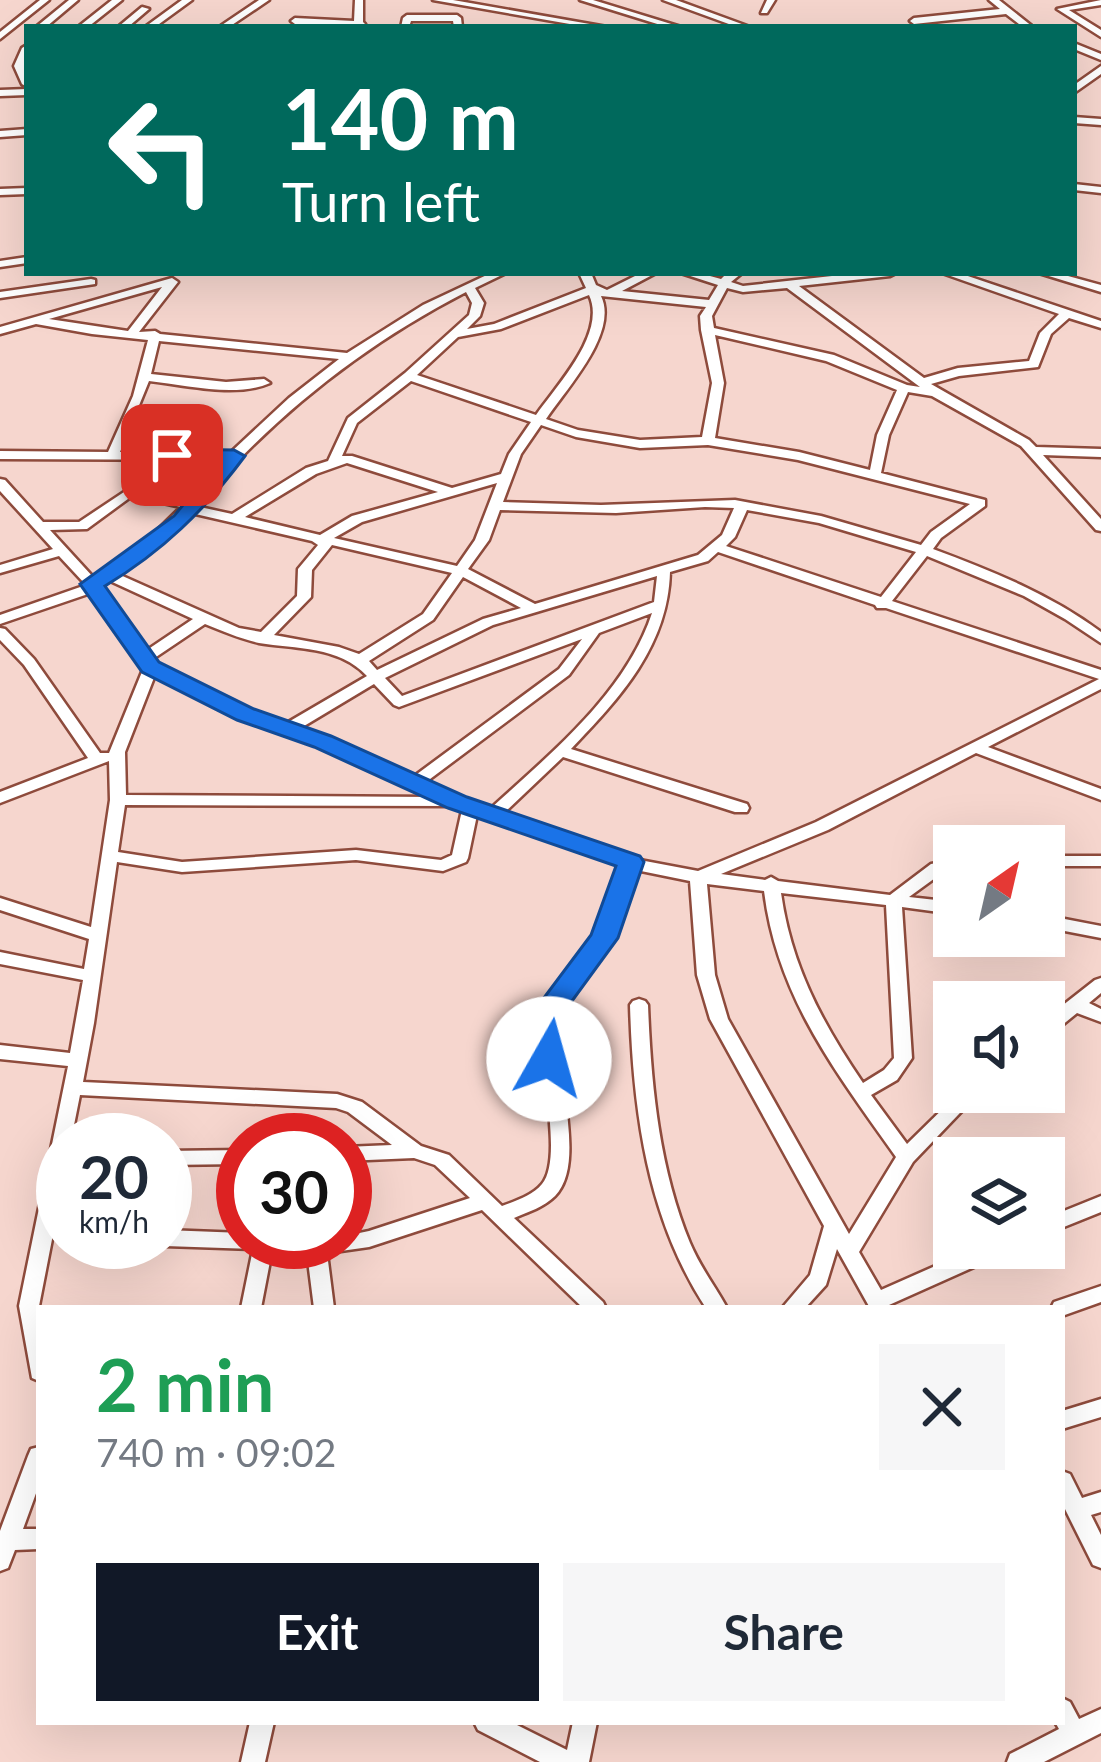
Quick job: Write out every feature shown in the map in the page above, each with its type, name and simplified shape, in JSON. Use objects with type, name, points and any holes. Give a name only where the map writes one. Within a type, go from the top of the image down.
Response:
[{"type":"street","points":[[0,36],[45,0]]},
{"type":"street","points":[[44,24],[74,0]]},
{"type":"street","points":[[86,24],[118,0]]},
{"type":"street","points":[[153,24],[188,0]]},
{"type":"street","points":[[238,0],[262,2]]},
{"type":"street","points":[[436,0],[586,24]]},
{"type":"street","points":[[584,0],[667,24]]},
{"type":"street","points":[[668,0],[737,24]]},
{"type":"street","points":[[764,10],[771,0]]},
{"type":"street","points":[[993,0],[1025,24]]},
{"type":"street","points":[[228,24],[262,2]]},
{"type":"street","points":[[1101,2],[1061,9],[1101,35]]},
{"type":"street","points":[[126,24],[145,9]]},
{"type":"street","points":[[914,19],[970,18],[1007,10]]},
{"type":"street","points":[[511,24],[519,12]]},
{"type":"street","points":[[406,24],[407,18],[423,16],[457,18],[458,24]]},
{"type":"street","points":[[970,18],[976,24]]},
{"type":"street","points":[[295,21],[333,24]]},
{"type":"street","points":[[1077,88],[1101,69]]},
{"type":"street","points":[[0,248],[4,264]]},
{"type":"street","points":[[0,620],[93,586],[153,547],[234,456],[346,356],[494,276]]},
{"type":"street","points":[[588,276],[601,291],[712,304]]},
{"type":"street","points":[[459,334],[496,328],[642,276]]},
{"type":"street","points":[[695,276],[723,287],[862,276]]},
{"type":"street","points":[[708,441],[718,383],[707,330],[712,304],[733,276]]},
{"type":"street","points":[[962,276],[1101,325]]},
{"type":"street","points":[[1056,276],[1101,289]]},
{"type":"street","points":[[2,327],[171,277]]},
{"type":"street","points":[[132,334],[171,277]]},
{"type":"street","points":[[0,295],[90,278],[94,302]]},
{"type":"street","points":[[789,284],[935,393],[1034,451],[1101,527]]},
{"type":"street","points":[[334,461],[352,421],[459,334],[478,304],[469,288]]},
{"type":"street","points":[[360,660],[428,616],[461,571],[496,506],[502,478],[595,340],[601,291]]},
{"type":"street","points":[[923,382],[958,372],[1034,364],[1046,333],[1067,313]]},
{"type":"street","points":[[35,320],[346,356]]},
{"type":"street","points":[[707,330],[830,358],[904,388],[935,393]]},
{"type":"street","points":[[113,454],[155,335]]},
{"type":"street","points":[[409,376],[537,424],[640,444],[708,441],[876,472],[980,503],[941,530],[882,605]]},
{"type":"street","points":[[143,377],[226,386],[264,383]]},
{"type":"street","points":[[876,472],[883,435],[904,388]]},
{"type":"street","points":[[1034,451],[1101,453]]},
{"type":"street","points":[[0,454],[234,456]]},
{"type":"street","points":[[233,519],[334,461],[358,461],[455,493]]},
{"type":"street","points":[[262,639],[304,597],[305,569],[323,542],[357,518],[502,478]]},
{"type":"street","points":[[0,483],[93,586],[148,662],[287,729],[464,804],[631,862],[698,878],[933,905]]},
{"type":"street","points":[[40,526],[82,526],[100,509],[134,491],[323,542],[461,571],[533,608]]},
{"type":"street","points":[[496,506],[742,505],[923,553],[1058,609],[1101,639]]},
{"type":"street","points":[[287,729],[465,632],[533,608],[664,573],[719,548],[742,505]]},
{"type":"street","points":[[719,548],[882,605],[1044,653],[1101,680]]},
{"type":"street","points":[[0,569],[60,551]]},
{"type":"street","points":[[494,814],[561,751],[639,654],[660,605],[664,573]]},
{"type":"street","points":[[108,575],[262,639],[339,650],[360,660],[399,702],[593,634],[660,605]]},
{"type":"street","points":[[68,1113],[118,800],[117,752],[148,662],[205,617]]},
{"type":"street","points":[[0,632],[29,662],[97,760]]},
{"type":"street","points":[[416,782],[564,672],[593,634]]},
{"type":"street","points":[[698,878],[783,845],[1101,680]]},
{"type":"street","points":[[974,747],[1101,795]]},
{"type":"street","points":[[561,751],[741,808]]},
{"type":"street","points":[[0,798],[117,752]]},
{"type":"street","points":[[118,800],[464,804]]},
{"type":"street","points":[[110,856],[182,867],[356,855],[451,865],[460,859],[464,804]]},
{"type":"street","points":[[1065,861],[1101,861]]},
{"type":"street","points":[[372,1238],[416,1220],[540,1197],[556,1181],[560,1155],[549,1079],[552,1016],[561,990],[604,938],[631,862]]},
{"type":"street","points":[[894,900],[933,871]]},
{"type":"street","points":[[698,878],[706,975],[719,1019],[878,1305],[953,1269]]},
{"type":"street","points":[[771,883],[775,933],[785,967],[860,1092],[906,1157]]},
{"type":"street","points":[[860,1092],[894,1073],[906,1052],[896,995],[894,900]]},
{"type":"street","points":[[0,904],[96,935]]},
{"type":"street","points":[[1065,925],[1101,932]]},
{"type":"street","points":[[0,958],[91,976]]},
{"type":"street","points":[[1065,1014],[1101,984]]},
{"type":"street","points":[[639,1005],[640,1066],[653,1154],[694,1270],[715,1305]]},
{"type":"street","points":[[1076,1005],[1101,1016]]},
{"type":"street","points":[[0,1052],[77,1060]]},
{"type":"street","points":[[72,1088],[338,1101],[355,1107],[414,1151],[453,1166],[593,1305]]},
{"type":"street","points":[[850,1250],[906,1157],[950,1113]]},
{"type":"street","points":[[372,1153],[414,1151]]},
{"type":"street","points":[[1065,1219],[1101,1204]]},
{"type":"street","points":[[795,1305],[819,1279],[834,1226]]},
{"type":"street","points":[[36,1352],[29,1306],[41,1269]]},
{"type":"street","points":[[252,1305],[258,1269]]},
{"type":"street","points":[[319,1269],[324,1305]]},
{"type":"street","points":[[1065,1307],[1101,1294]]},
{"type":"street","points":[[1065,1419],[1101,1408]]},
{"type":"street","points":[[5,1550],[36,1464]]},
{"type":"street","points":[[1065,1487],[1101,1558]]},
{"type":"street","points":[[1076,1510],[1101,1502]]},
{"type":"street","points":[[5,1550],[36,1540]]},
{"type":"street","points":[[1019,1762],[1061,1748],[1101,1721]]},
{"type":"street","points":[[254,1762],[261,1725]]},
{"type":"street","points":[[492,1725],[565,1762]]},
{"type":"street","points":[[577,1762],[584,1725]]},
{"type":"route","points":[[172,455],[234,456],[182,521],[145,552],[92,584],[151,667],[245,715],[322,742],[458,802],[631,862],[604,938],[555,1003],[549,1059]]}]
